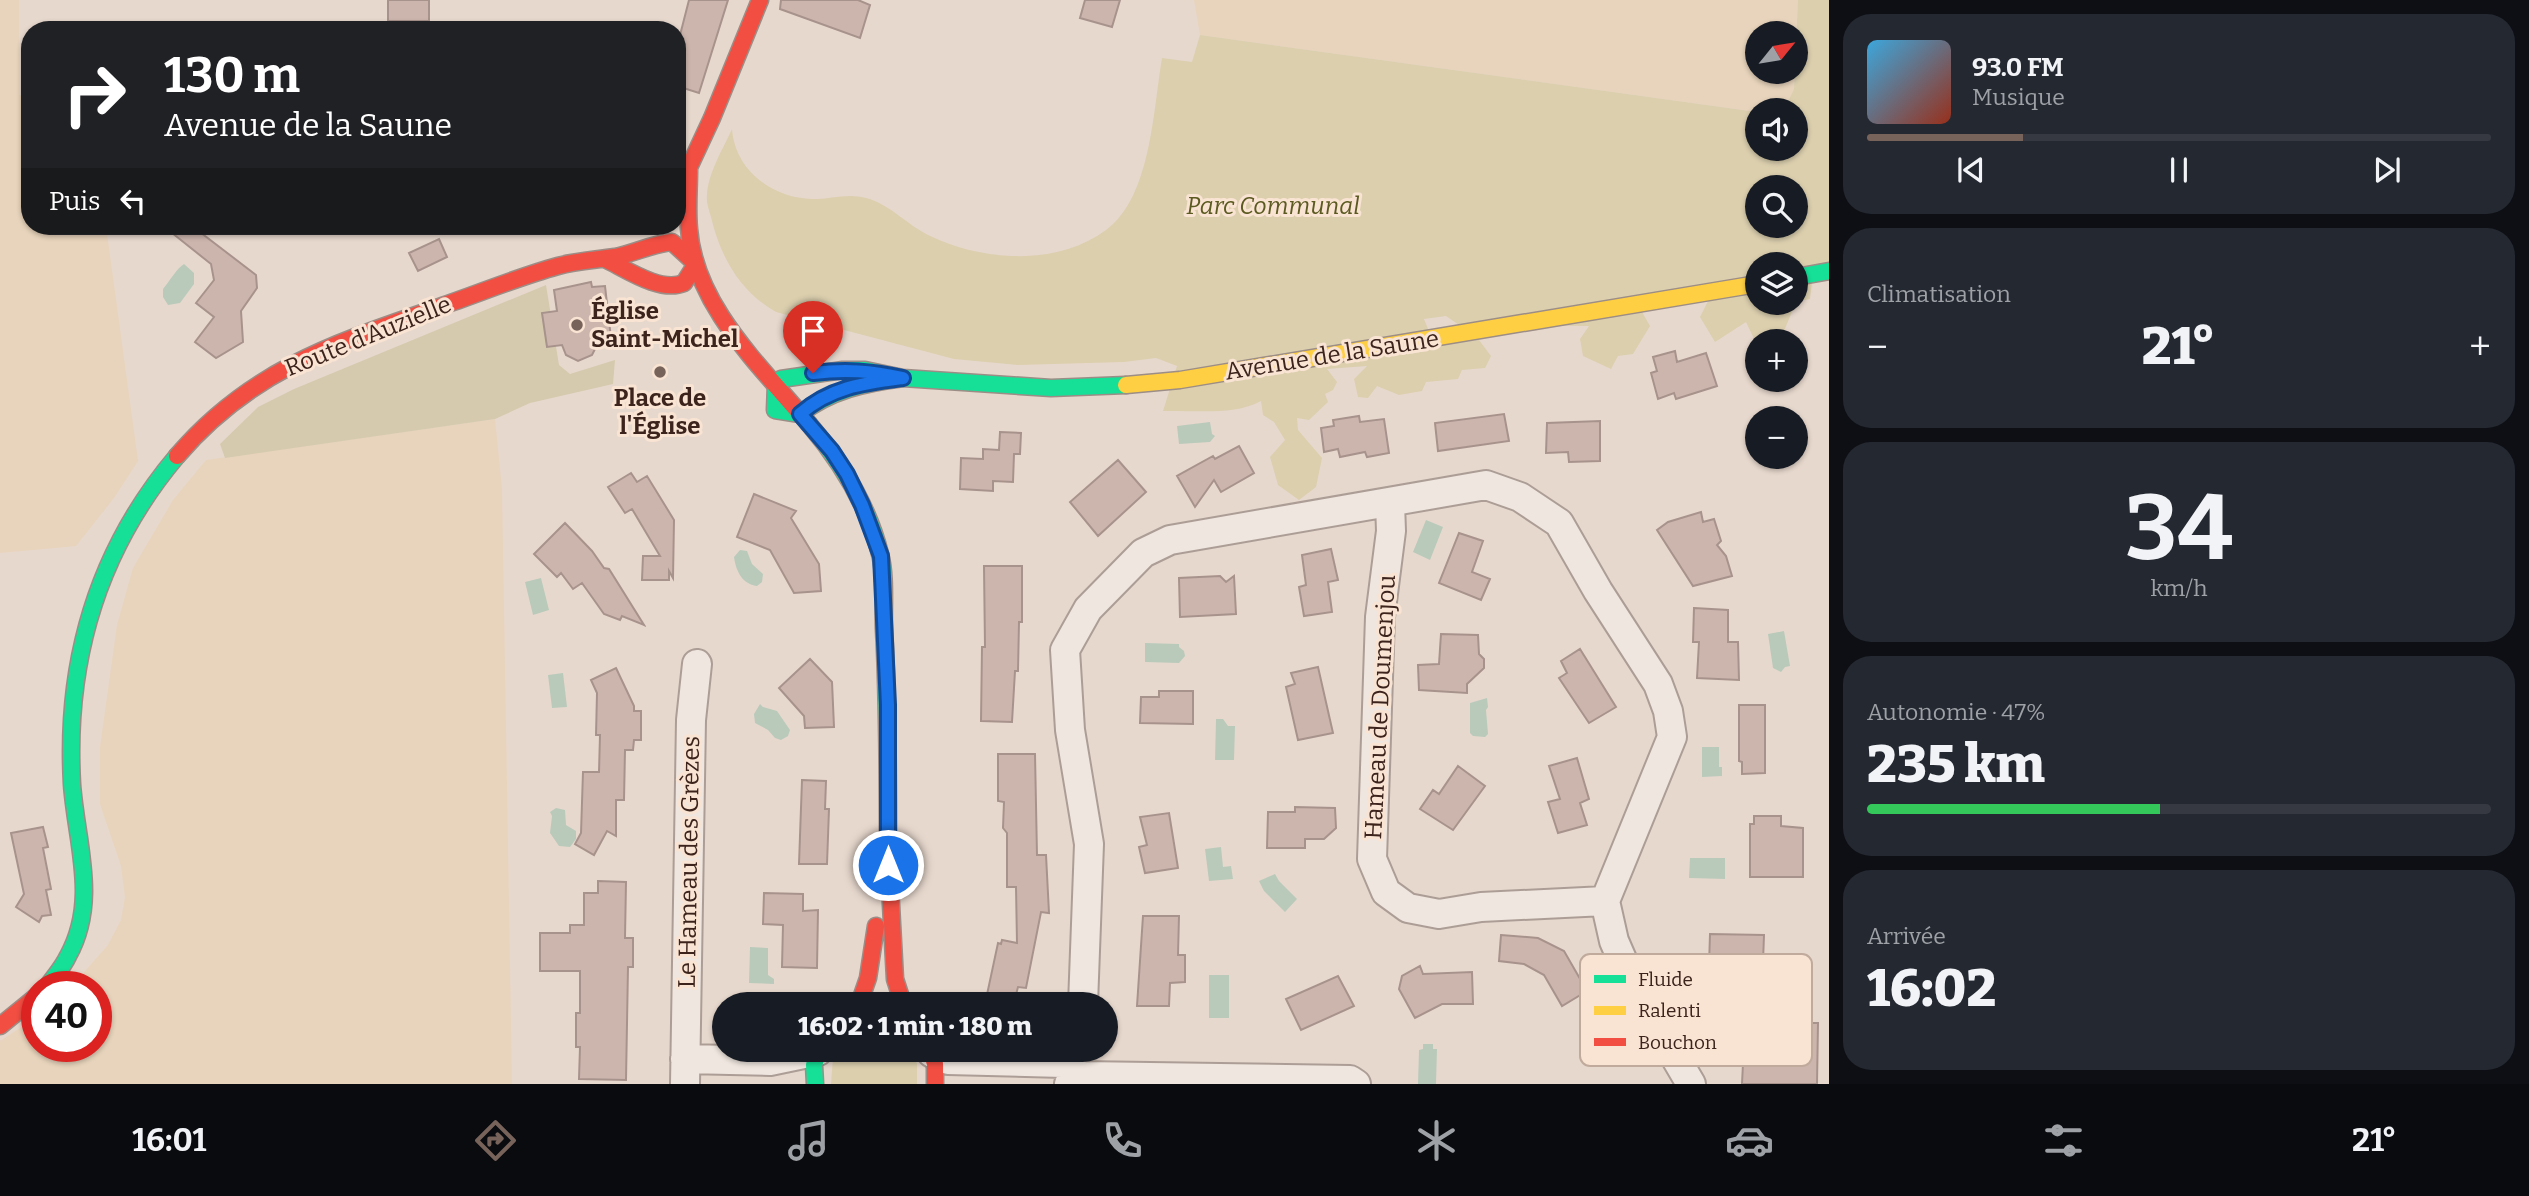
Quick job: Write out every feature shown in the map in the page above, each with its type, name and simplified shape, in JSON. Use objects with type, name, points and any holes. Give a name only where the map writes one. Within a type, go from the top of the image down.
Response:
[{"type":"street","points":[[686,175],[760,0]]},
{"type":"street","points":[[689,169],[690,229],[696,264],[711,300],[734,334],[832,451],[862,505],[881,556],[888,705],[888,865],[895,979],[899,992]]},
{"type":"street","name":"Route d'Auzielle","points":[[60,971],[82,926],[85,906],[86,869],[72,784],[72,752],[80,668],[93,602],[122,536],[164,473],[191,440],[240,395],[272,374],[384,324],[558,266],[638,252],[663,242],[671,235]]},
{"type":"street","points":[[672,235],[686,290]]},
{"type":"street","points":[[673,235],[696,264]]},
{"type":"street","points":[[604,259],[655,283],[686,290]]},
{"type":"street","points":[[686,290],[696,264]]},
{"type":"street","points":[[1808,275],[1829,271]]},
{"type":"street","name":"Avenue de la Saune","points":[[776,384],[781,379],[843,370],[865,370],[903,378],[1051,387],[1102,387],[1180,380],[1745,286]]},
{"type":"street","name":"Avenue de la Saune","points":[[800,414],[828,394],[849,386],[903,378]]},
{"type":"street","points":[[775,410],[776,384]]},
{"type":"street","points":[[759,391],[791,429]]},
{"type":"street","points":[[775,410],[800,414]]},
{"type":"street","points":[[823,468],[859,528],[881,588]]},
{"type":"street","points":[[1083,992],[1089,844],[1070,730],[1065,650],[1088,609],[1143,553],[1170,540],[1486,485],[1520,497],[1559,523],[1598,591],[1658,684],[1668,711],[1672,737],[1605,901],[1620,954]]},
{"type":"street","name":"Hameau de Doumenjou","points":[[1390,503],[1391,531],[1380,617],[1372,859],[1386,892],[1408,908],[1439,915],[1481,907],[1605,901]]},
{"type":"street","name":"Le Hameau des Grèzes","points":[[697,664],[691,720],[685,1072],[763,1062]]},
{"type":"street","points":[[863,992],[888,865]]},
{"type":"street","points":[[0,1026],[21,1009]]},
{"type":"street","points":[[815,1062],[815,1084]]},
{"type":"street","points":[[935,1062],[935,1084]]},
{"type":"street","points":[[1025,1062],[1063,1063],[1078,1074],[1350,1080],[1356,1084]]},
{"type":"street","points":[[1680,1066],[1691,1084]]},
{"type":"shaded area","points":[[0,0],[19,0],[21,235],[107,235],[138,461],[114,498],[76,546],[0,553]]},
{"type":"shaded area","points":[[1194,0],[1798,0],[1797,21],[1745,21],[1745,84],[1794,84],[1794,89],[1790,98],[1745,98],[1745,110],[1200,35]]},
{"type":"shaded area","points":[[184,264],[194,273],[194,284],[180,303],[168,305],[163,297],[163,289]]},
{"type":"shaded area","points":[[546,285],[559,365],[570,374],[615,360],[613,384],[530,403],[495,419],[225,458],[220,444],[258,407],[294,389]]},
{"type":"shaded area","points":[[495,419],[502,489],[512,1084],[0,1084],[0,1041],[21,1027],[21,1062],[112,1062],[112,971],[85,971],[108,945],[121,920],[125,897],[121,866],[100,804],[100,747],[117,625],[133,568],[173,500],[206,460]]},
{"type":"shaded area","points":[[1210,422],[1212,434],[1215,436],[1210,442],[1179,444],[1177,426]]},
{"type":"shaded area","points":[[1426,520],[1443,527],[1430,560],[1413,552]]},
{"type":"shaded area","points":[[740,550],[747,551],[752,564],[763,574],[762,582],[757,586],[747,583],[738,572],[734,557]]},
{"type":"shaded area","points":[[541,578],[549,610],[533,615],[525,582]]},
{"type":"shaded area","points":[[1784,631],[1790,666],[1781,672],[1773,668],[1768,634]]},
{"type":"shaded area","points":[[1145,643],[1179,644],[1185,656],[1179,663],[1145,662]]},
{"type":"shaded area","points":[[563,673],[567,707],[552,708],[548,675]]},
{"type":"shaded area","points":[[1487,698],[1488,734],[1485,737],[1473,736],[1470,733],[1470,703]]},
{"type":"shaded area","points":[[760,704],[777,711],[790,730],[788,736],[781,740],[775,738],[768,730],[755,723],[754,714]]},
{"type":"shaded area","points":[[1216,719],[1223,719],[1228,726],[1235,726],[1234,760],[1215,760]]},
{"type":"shaded area","points":[[1702,747],[1719,747],[1722,776],[1702,777]]},
{"type":"shaded area","points":[[556,808],[565,810],[566,825],[576,831],[576,839],[570,847],[559,846],[550,833],[550,812]]},
{"type":"shaded area","points":[[1221,847],[1223,867],[1231,866],[1233,879],[1209,881],[1205,849]]},
{"type":"shaded area","points":[[1690,858],[1725,858],[1725,879],[1689,878]]},
{"type":"shaded area","points":[[1275,874],[1297,899],[1285,912],[1264,891],[1259,881]]},
{"type":"shaded area","points":[[750,947],[768,948],[768,975],[774,979],[774,984],[749,983]]},
{"type":"shaded area","points":[[1209,975],[1229,975],[1229,1018],[1209,1018]]},
{"type":"shaded area","points":[[1423,1044],[1433,1044],[1433,1049],[1437,1049],[1436,1084],[1418,1084],[1419,1050],[1423,1049]]},
{"type":"green space","name":"Parc Communal","points":[[1798,0],[1829,0],[1829,267],[1814,265],[1808,299],[1808,252],[1745,252],[1745,315],[1791,315],[1785,329],[1749,329],[1746,322],[1715,342],[1700,317],[1709,299],[1642,312],[1650,326],[1633,354],[1618,356],[1611,369],[1583,356],[1580,339],[1589,326],[1459,325],[1446,316],[1424,319],[1435,346],[1479,340],[1491,356],[1485,368],[1462,370],[1458,379],[1426,382],[1422,391],[1399,395],[1377,386],[1368,398],[1358,397],[1354,379],[1367,366],[1327,369],[1337,382],[1333,390],[1325,394],[1328,402],[1309,420],[1297,418],[1298,430],[1322,458],[1316,487],[1299,500],[1278,485],[1270,457],[1285,440],[1274,422],[1263,415],[1261,401],[1239,409],[1163,411],[1177,366],[1156,358],[1124,362],[1018,365],[954,359],[776,312],[752,294],[733,272],[720,245],[707,200],[713,170],[732,129],[740,157],[748,169],[758,179],[783,193],[812,199],[848,196],[870,199],[928,235],[949,244],[994,255],[1042,255],[1065,250],[1106,230],[1121,215],[1132,197],[1148,151],[1162,58],[1192,62],[1200,35],[1745,110],[1745,161],[1808,161],[1808,98],[1790,98],[1794,84],[1808,84],[1808,21],[1797,21]]},
{"type":"green space","points":[[833,1062],[917,1064],[917,1084],[831,1084]]},
{"type":"building","points":[[388,0],[429,0],[429,21],[388,21]]},
{"type":"building","points":[[689,0],[728,0],[699,93],[686,89],[686,21],[684,21]]},
{"type":"building","points":[[781,0],[858,0],[870,5],[860,38],[780,9]]},
{"type":"building","points":[[1085,0],[1120,0],[1112,27],[1080,18]]},
{"type":"building","points":[[175,235],[204,235],[256,275],[257,288],[241,311],[243,342],[216,358],[195,342],[214,317],[196,303],[214,280],[211,264]]},
{"type":"building","points":[[439,239],[447,257],[418,271],[409,253]]},
{"type":"building","name":"Église Saint-Michel","points":[[591,282],[592,287],[605,286],[611,338],[600,339],[592,355],[578,361],[566,355],[562,345],[547,347],[542,313],[557,311],[554,290]]},
{"type":"building","points":[[1675,351],[1677,362],[1706,353],[1717,386],[1676,399],[1674,393],[1658,399],[1651,373],[1657,371],[1653,357]]},
{"type":"building","points":[[1504,414],[1509,441],[1438,451],[1435,423]]},
{"type":"building","points":[[1359,416],[1360,422],[1384,419],[1389,453],[1367,457],[1365,452],[1340,457],[1338,449],[1324,452],[1321,428],[1334,426],[1333,420]]},
{"type":"building","points":[[1600,421],[1600,461],[1569,462],[1568,452],[1546,453],[1547,423]]},
{"type":"building","points":[[1000,432],[1021,433],[1020,454],[1014,454],[1013,482],[993,481],[993,491],[960,489],[961,458],[983,459],[983,449],[999,450]]},
{"type":"building","points":[[1239,446],[1254,473],[1221,492],[1214,480],[1195,507],[1177,476],[1213,456],[1215,459]]},
{"type":"building","points":[[1118,460],[1146,492],[1098,536],[1070,502]]},
{"type":"building","points":[[631,473],[637,482],[647,476],[674,520],[673,578],[669,571],[669,580],[642,580],[643,556],[660,556],[632,509],[625,513],[608,487]]},
{"type":"building","points":[[754,494],[796,511],[791,518],[819,564],[821,591],[794,593],[770,550],[737,537]]},
{"type":"building","points":[[1701,512],[1703,522],[1714,519],[1721,541],[1717,545],[1726,556],[1732,576],[1693,586],[1657,530],[1668,522]]},
{"type":"building","points":[[565,523],[604,568],[609,569],[644,625],[622,616],[620,620],[604,614],[582,583],[573,589],[561,573],[557,577],[534,554]]},
{"type":"building","points":[[1459,533],[1483,541],[1472,572],[1490,579],[1481,600],[1439,583]]},
{"type":"building","points":[[1331,549],[1338,580],[1328,582],[1332,612],[1304,616],[1299,587],[1306,585],[1302,555]]},
{"type":"building","points":[[984,566],[1022,566],[1022,622],[1019,622],[1018,671],[1015,671],[1012,722],[981,721],[982,647],[985,647]]},
{"type":"building","points":[[1220,576],[1226,582],[1234,576],[1236,614],[1180,617],[1179,578]]},
{"type":"building","points":[[1694,608],[1728,610],[1728,642],[1738,642],[1739,680],[1697,678],[1699,642],[1693,642]]},
{"type":"building","points":[[1441,634],[1478,635],[1479,654],[1484,659],[1484,668],[1467,684],[1467,693],[1419,690],[1418,665],[1439,664]]},
{"type":"building","points":[[1580,649],[1616,707],[1589,723],[1559,678],[1567,673],[1561,661]]},
{"type":"building","points":[[810,659],[832,682],[834,727],[805,728],[804,716],[779,688]]},
{"type":"building","points":[[1318,667],[1333,733],[1298,740],[1286,687],[1295,684],[1291,673]]},
{"type":"building","points":[[616,668],[634,711],[641,711],[641,740],[634,740],[633,750],[625,750],[624,800],[616,800],[616,836],[607,831],[594,855],[575,844],[581,833],[583,772],[599,772],[597,693],[591,680]]},
{"type":"building","points":[[1159,691],[1193,691],[1193,724],[1140,723],[1141,697],[1159,697]]},
{"type":"building","points":[[1739,705],[1765,705],[1765,773],[1742,774],[1742,762],[1739,761]]},
{"type":"building","points":[[998,754],[1035,754],[1037,855],[1046,855],[1049,913],[1041,912],[1026,988],[1018,987],[1017,992],[988,992],[998,943],[1001,944],[1002,940],[1017,943],[1016,887],[1007,887],[1004,802],[998,801]]},
{"type":"building","points":[[1577,758],[1589,799],[1580,803],[1587,825],[1558,833],[1548,802],[1560,799],[1549,766]]},
{"type":"building","points":[[1458,766],[1485,786],[1453,830],[1420,809],[1433,790],[1439,794]]},
{"type":"building","points":[[802,780],[826,781],[825,809],[829,809],[827,864],[799,864]]},
{"type":"building","points":[[1295,807],[1335,808],[1336,828],[1324,839],[1305,839],[1305,848],[1267,848],[1268,812],[1295,812]]},
{"type":"building","points":[[1169,813],[1178,868],[1145,873],[1139,847],[1147,845],[1140,817]]},
{"type":"building","points":[[1754,816],[1781,816],[1781,826],[1803,828],[1803,877],[1750,877],[1750,824],[1754,824]]},
{"type":"building","points":[[43,827],[48,847],[43,848],[51,889],[46,890],[51,915],[42,916],[39,922],[16,907],[24,894],[11,833]]},
{"type":"building","points":[[598,881],[626,882],[625,938],[633,938],[633,967],[628,967],[626,1080],[579,1079],[580,1047],[576,1047],[576,1013],[580,1013],[580,971],[540,971],[540,933],[570,933],[570,925],[584,925],[584,893],[598,893]]},
{"type":"building","points":[[764,893],[803,894],[803,911],[818,910],[817,968],[782,967],[783,925],[763,924]]},
{"type":"building","points":[[1143,916],[1179,916],[1178,955],[1185,955],[1185,982],[1170,983],[1169,1006],[1137,1006]]},
{"type":"building","points":[[1710,934],[1764,935],[1763,954],[1709,954]]},
{"type":"building","points":[[1501,935],[1538,938],[1564,951],[1580,979],[1580,995],[1562,1006],[1544,975],[1524,964],[1499,961]]},
{"type":"building","points":[[1420,966],[1423,974],[1472,972],[1473,1004],[1442,1004],[1415,1018],[1399,989],[1402,976]]},
{"type":"building","points":[[1338,976],[1354,1006],[1301,1030],[1286,999]]},
{"type":"building","points":[[1812,1023],[1818,1023],[1817,1084],[1742,1084],[1743,1066],[1812,1066]]},
{"type":"traffic: fast","points":[[1808,275],[1829,271]]},
{"type":"traffic: fast","points":[[903,378],[875,382],[836,393],[800,414],[775,410],[776,384],[781,379],[843,370],[865,370],[903,378],[1051,388],[1126,385]]},
{"type":"traffic: fast","points":[[809,424],[832,453],[861,501],[882,563],[888,849]]},
{"type":"traffic: fast","points":[[59,971],[77,935],[84,892],[72,784],[71,738],[81,651],[92,609],[126,530],[149,492],[177,456]]},
{"type":"traffic: fast","points":[[815,1062],[815,1084]]},
{"type":"traffic: slow","points":[[1126,385],[1180,380],[1745,286]]},
{"type":"traffic: jam","points":[[686,174],[760,0]]},
{"type":"traffic: jam","points":[[689,169],[689,229],[694,257],[704,284],[717,310],[734,334],[809,424]]},
{"type":"traffic: jam","points":[[177,456],[205,426],[266,380],[298,362],[367,332],[543,270],[615,257],[665,243],[672,242],[696,264]]},
{"type":"traffic: jam","points":[[605,259],[664,285],[684,283],[696,264]]},
{"type":"traffic: jam","points":[[888,849],[895,979],[899,992]]},
{"type":"traffic: jam","points":[[863,992],[876,926]]},
{"type":"traffic: jam","points":[[0,1026],[21,1009]]},
{"type":"traffic: jam","points":[[934,1062],[935,1084]]},
{"type":"place","name":"Église Saint-Michel","points":[[577,325]]},
{"type":"place","name":"Place de l'Église","points":[[660,372]]},
{"type":"route","points":[[813,373],[865,370],[903,378],[849,386],[828,394],[800,414],[832,451],[847,474],[881,556],[888,705],[888,865]]}]
